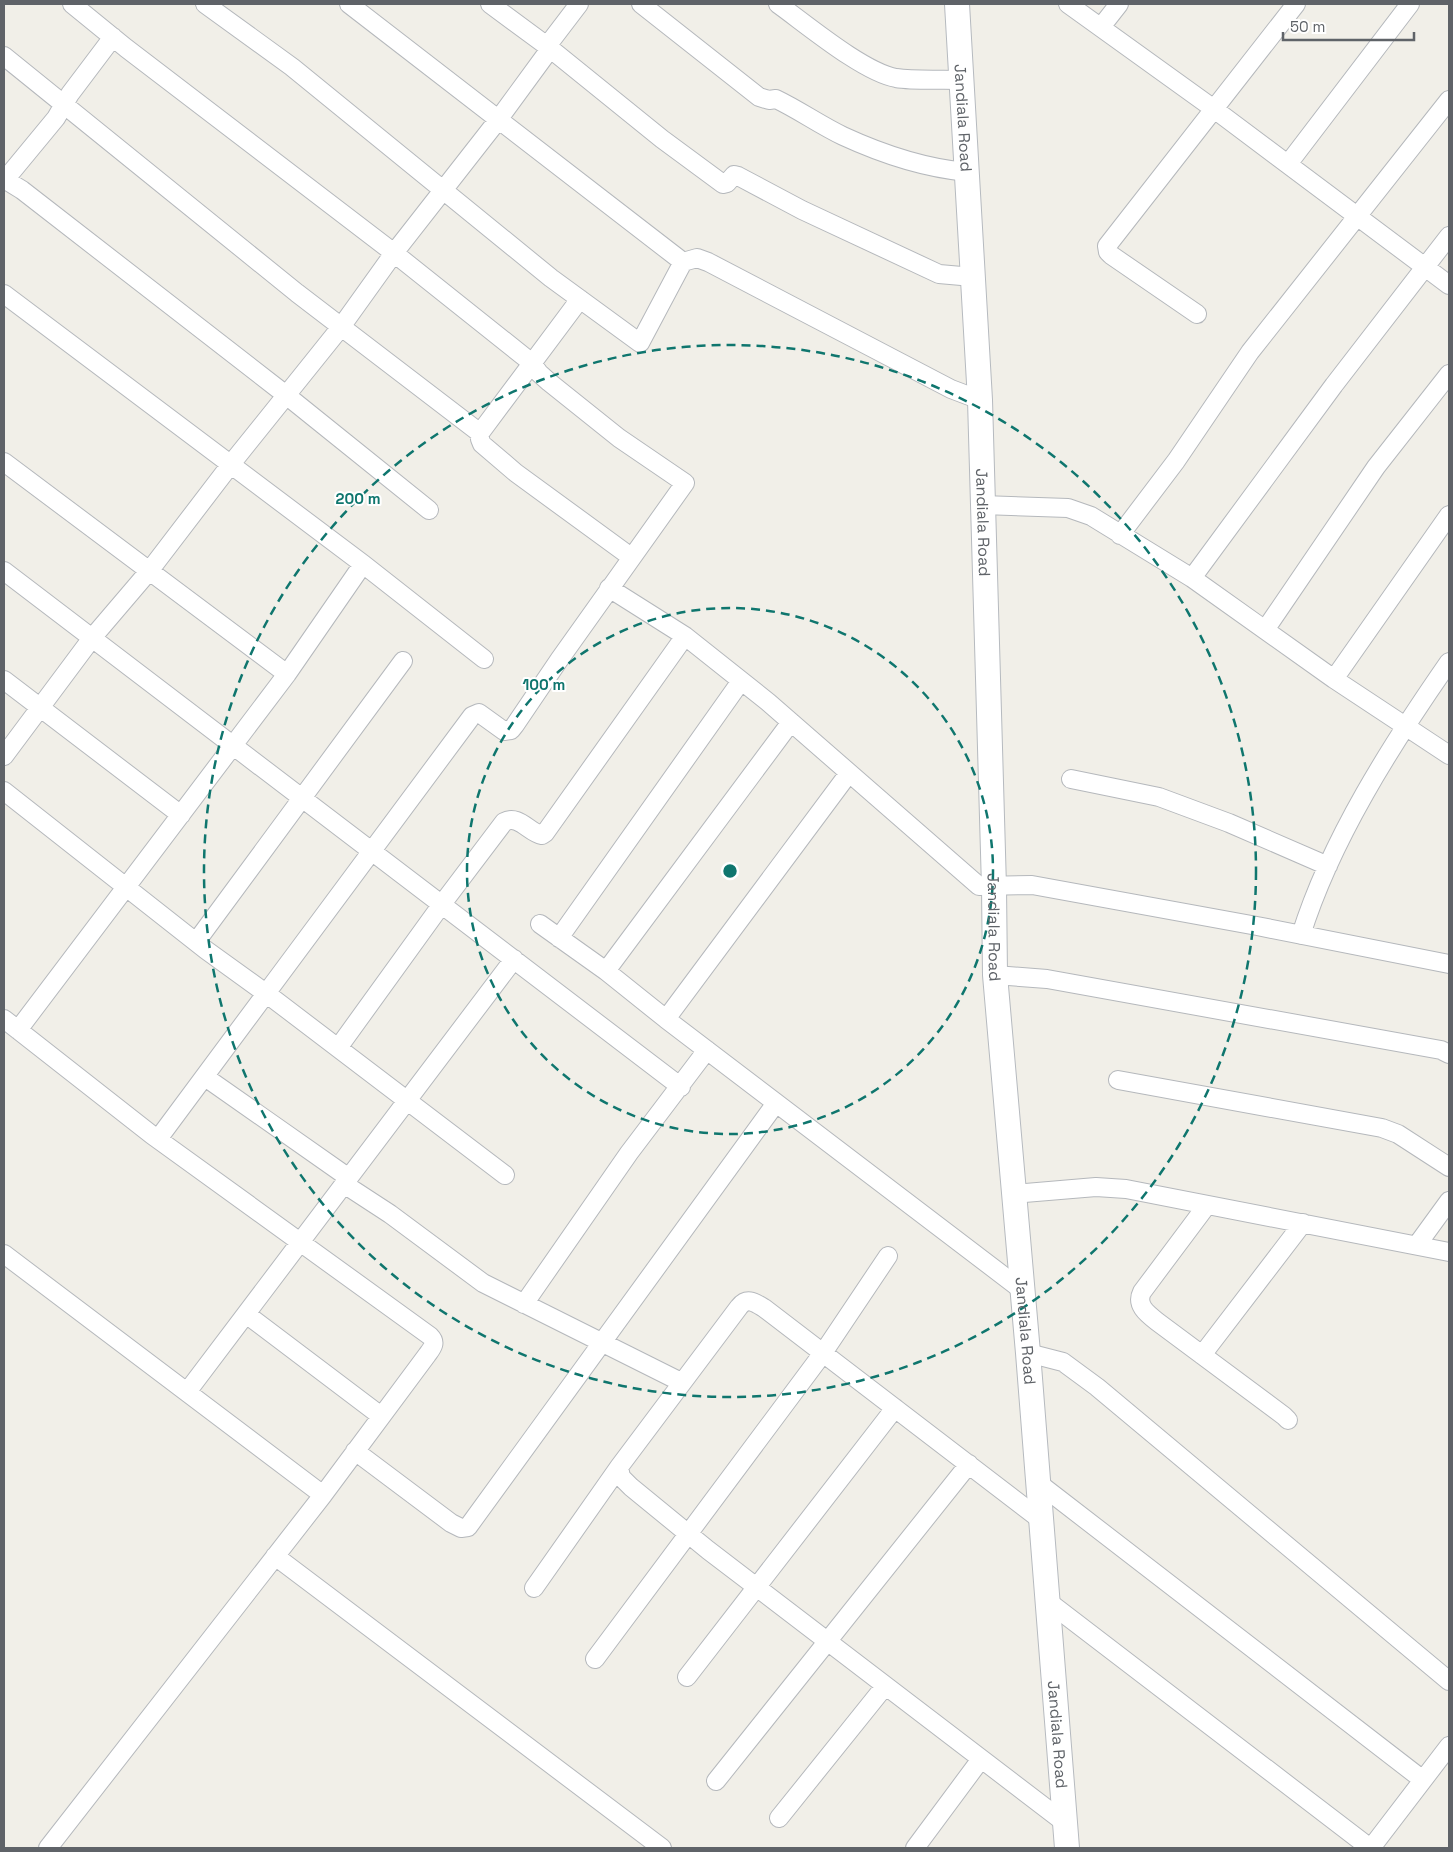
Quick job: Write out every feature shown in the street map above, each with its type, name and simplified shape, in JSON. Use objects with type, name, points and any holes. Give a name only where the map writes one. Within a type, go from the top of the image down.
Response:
[{"type":"street","points":[[72,4],[112,37],[394,253],[532,363],[549,382],[619,438],[685,483],[609,588],[511,730],[504,731],[479,713],[472,716],[158,1139]]},
{"type":"street","points":[[205,4],[292,67],[551,278],[640,343],[683,262],[696,258],[708,262],[951,389],[980,400]]},
{"type":"street","points":[[349,4],[683,262]]},
{"type":"street","points":[[490,4],[547,46],[662,139],[723,184],[727,183],[734,175],[738,176],[802,210],[939,274],[973,277]]},
{"type":"street","points":[[4,756],[92,638],[150,570],[230,464],[341,327],[394,253],[498,120],[547,53],[547,46],[579,4]]},
{"type":"street","points":[[641,4],[759,97],[768,100],[776,99],[842,136],[894,156],[939,169],[967,172]]},
{"type":"street","points":[[778,4],[850,55],[879,72],[896,78],[962,80]]},
{"type":"street","name":"Jandiala Road","points":[[957,4],[980,400],[995,976],[1028,1353],[1067,1848]]},
{"type":"street","points":[[1068,4],[1214,109],[1449,285]]},
{"type":"street","points":[[1101,27],[1119,4]]},
{"type":"street","points":[[1197,314],[1111,255],[1107,249],[1110,242],[1296,4]]},
{"type":"street","points":[[1288,164],[1410,4]]},
{"type":"street","points":[[112,37],[64,105],[4,180],[22,190],[286,395],[429,510]]},
{"type":"street","points":[[4,56],[341,327],[480,433]]},
{"type":"street","points":[[1120,534],[1176,461],[1250,352],[1449,100]]},
{"type":"street","points":[[1192,578],[1334,385],[1449,236]]},
{"type":"street","points":[[4,294],[363,564],[484,659]]},
{"type":"street","points":[[580,300],[480,433],[480,439],[482,444],[516,473],[631,557]]},
{"type":"street","points":[[1265,630],[1376,467],[1449,374]]},
{"type":"street","points":[[6,469],[150,570],[287,674]]},
{"type":"street","points":[[982,505],[1068,508],[1091,516],[1192,578],[1334,679],[1449,755]]},
{"type":"street","points":[[1334,679],[1449,515]]},
{"type":"street","points":[[18,1030],[234,746],[287,674],[363,564]]},
{"type":"street","points":[[4,571],[303,797],[681,1087]]},
{"type":"street","points":[[609,588],[686,636],[791,722],[980,886],[1032,885],[1449,964]]},
{"type":"street","points":[[338,1048],[504,822],[512,820],[522,823],[538,835],[542,835],[545,832],[686,636]]},
{"type":"street","points":[[196,942],[403,662]]},
{"type":"street","points":[[1301,935],[1318,885],[1358,807],[1405,725],[1449,662]]},
{"type":"street","points":[[4,680],[180,815]]},
{"type":"street","points":[[559,938],[741,681]]},
{"type":"street","points":[[606,971],[791,722]]},
{"type":"street","points":[[666,1019],[849,773]]},
{"type":"street","points":[[1071,779],[1159,797],[1229,823],[1328,866]]},
{"type":"street","points":[[4,791],[196,942],[505,1175]]},
{"type":"street","points":[[540,924],[606,971],[666,1019],[1022,1290]]},
{"type":"street","points":[[187,1392],[514,959]]},
{"type":"street","points":[[995,976],[1047,979],[1441,1050],[1449,1054]]},
{"type":"street","points":[[4,1019],[158,1139],[430,1336],[434,1341],[427,1355],[323,1495],[48,1848]]},
{"type":"street","points":[[524,1304],[629,1153],[681,1087],[707,1050]]},
{"type":"street","points":[[205,1077],[483,1283],[682,1382]]},
{"type":"street","points":[[1118,1080],[1382,1128],[1398,1134],[1449,1167]]},
{"type":"street","points":[[355,1451],[451,1522],[465,1528],[468,1527],[776,1103]]},
{"type":"street","points":[[1014,1194],[1096,1187],[1126,1190],[1449,1252]]},
{"type":"street","points":[[1417,1245],[1449,1201]]},
{"type":"street","points":[[1207,1205],[1142,1292],[1139,1301],[1146,1313],[1158,1323],[1288,1420]]},
{"type":"street","points":[[1202,1355],[1303,1223]]},
{"type":"street","points":[[4,1254],[323,1495]]},
{"type":"street","points":[[595,1659],[823,1353],[888,1256]]},
{"type":"street","points":[[534,1588],[682,1382],[743,1302],[750,1300],[764,1308],[1041,1520]]},
{"type":"street","points":[[246,1314],[381,1416]]},
{"type":"street","points":[[1028,1353],[1063,1362],[1097,1387],[1449,1680]]},
{"type":"street","points":[[687,1677],[895,1408]]},
{"type":"street","points":[[716,1781],[969,1464]]},
{"type":"street","points":[[620,1467],[622,1477],[631,1487],[828,1642],[1064,1822]]},
{"type":"street","points":[[1037,1482],[1423,1780]]},
{"type":"street","points":[[275,1556],[662,1848]]},
{"type":"street","points":[[1046,1600],[1370,1848],[1449,1746]]},
{"type":"street","points":[[779,1818],[886,1686]]},
{"type":"street","points":[[915,1848],[981,1759]]}]
